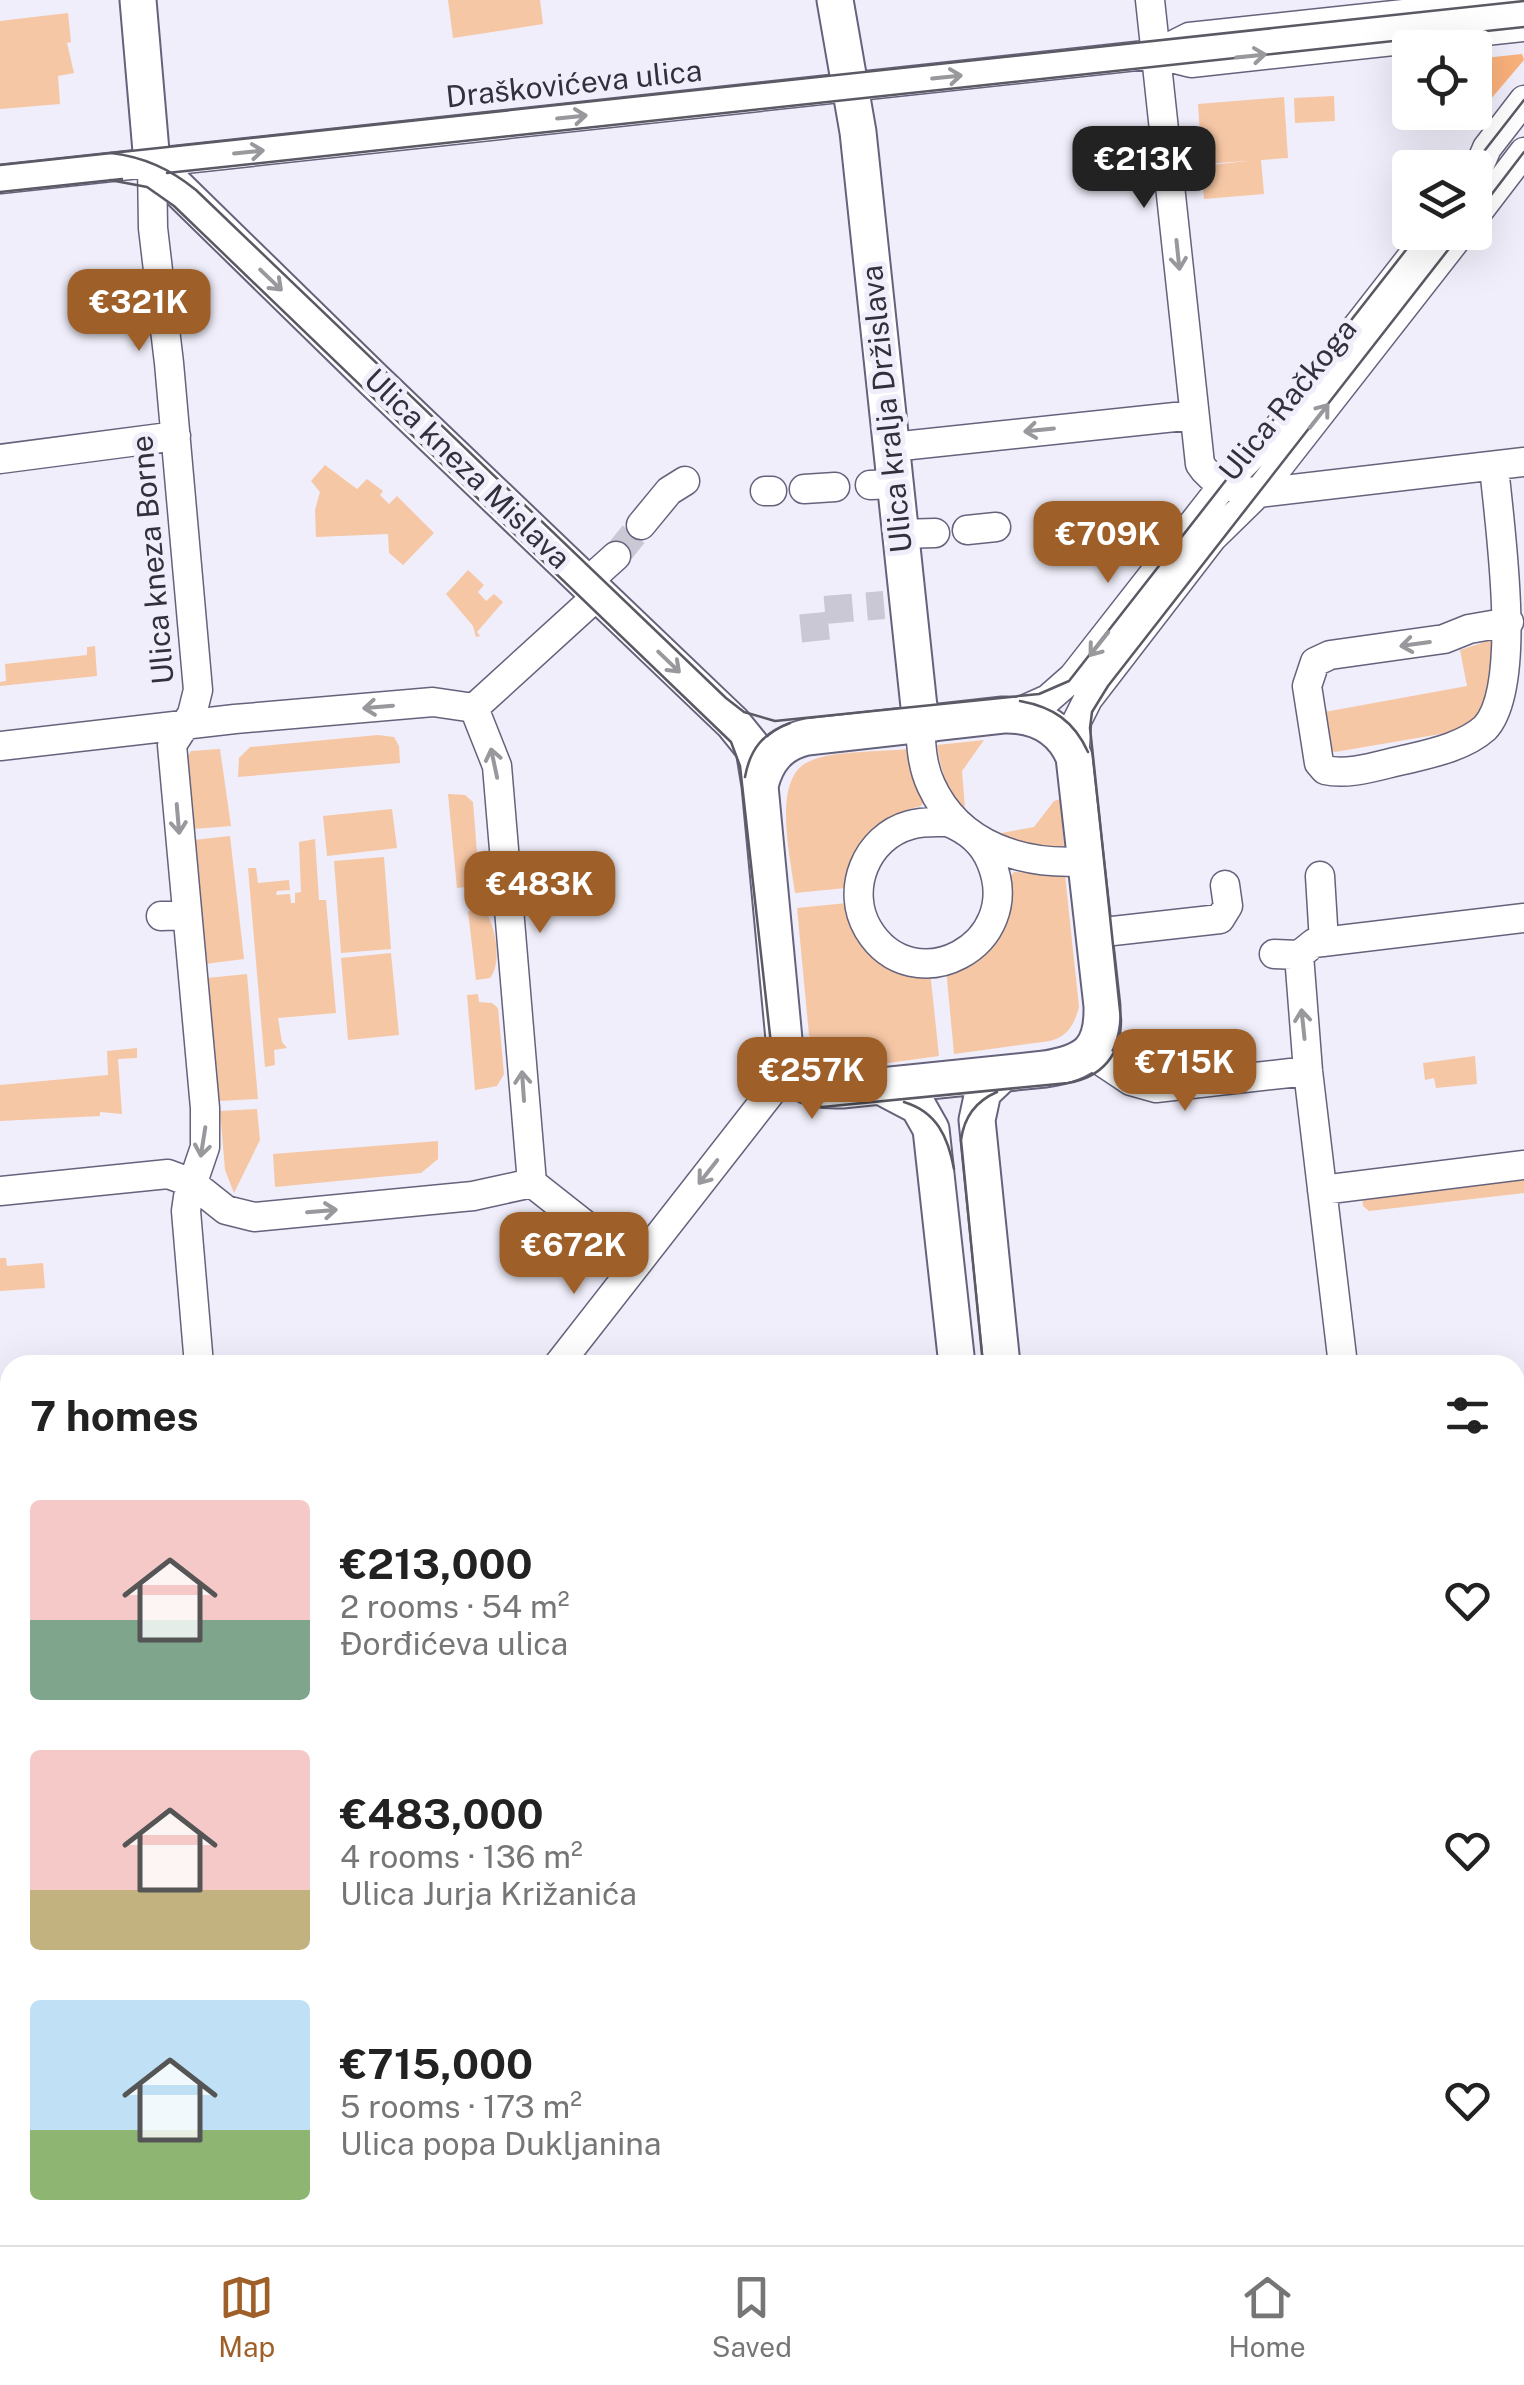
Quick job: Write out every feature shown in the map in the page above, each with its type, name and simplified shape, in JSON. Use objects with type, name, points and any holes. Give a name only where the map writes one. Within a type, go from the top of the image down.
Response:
[{"type":"main road","points":[[138,0],[152,162]]},
{"type":"main road","name":"Ulica kralja Držislava","points":[[834,0],[850,87],[892,447],[883,484],[918,533],[896,604],[918,707],[927,724]]},
{"type":"main road","name":"Ulica kneza Mislava","points":[[152,162],[742,733],[757,757],[788,1066]]},
{"type":"main road","points":[[760,786],[771,758],[796,739],[1012,715],[1044,722],[1066,740],[1074,756],[1087,861],[1102,1020],[1101,1033],[1089,1053],[1076,1062],[1002,1074],[818,1090],[794,1077],[788,1066]]},
{"type":"main road","points":[[1001,1355],[977,1120],[984,1092],[1002,1074]]},
{"type":"main road","points":[[880,1086],[918,1106],[931,1128],[956,1355]]},
{"type":"street","points":[[1150,0],[1201,467],[1224,484],[1258,493],[1524,462]]},
{"type":"street","points":[[1446,22],[1524,1]]},
{"type":"street","name":"Draškovićeva ulica","points":[[0,180],[1156,54],[1190,37],[1412,17],[1446,22]]},
{"type":"street","points":[[1446,22],[1524,28]]},
{"type":"street","points":[[1492,157],[1524,100]]},
{"type":"street","points":[[1492,167],[1524,152]]},
{"type":"street","name":"Ulica kneza Borne","points":[[152,162],[151,209],[198,690],[196,703],[172,744],[174,916],[179,974],[206,1134],[186,1204],[198,1355]]},
{"type":"street","name":"Ulica Račkoga","points":[[1012,715],[1063,689],[1224,484],[1270,438],[1417,250]]},
{"type":"street","name":"Ulica Račkoga","points":[[1074,756],[1083,705],[1212,538],[1258,493],[1448,250]]},
{"type":"street","points":[[892,447],[1194,415]]},
{"type":"street","points":[[0,459],[176,436]]},
{"type":"street","points":[[1494,466],[1506,576],[1509,622],[1510,648],[1500,706],[1484,729],[1436,753],[1353,771],[1331,772],[1319,762],[1307,686],[1316,662],[1330,655],[1444,639],[1470,629],[1509,622]]},
{"type":"street","points":[[641,526],[670,492],[685,481]]},
{"type":"street","points":[[804,489],[835,487]]},
{"type":"street","points":[[967,530],[996,527]]},
{"type":"street","points":[[474,708],[592,589],[616,556]]},
{"type":"street","points":[[0,746],[433,702],[474,708]]},
{"type":"street","points":[[474,708],[496,766],[532,1183],[636,1265]]},
{"type":"street","points":[[927,724],[922,754],[930,784],[943,806],[974,835],[988,855],[998,887],[994,921],[981,940],[963,954],[942,962],[925,963],[892,953],[868,928],[860,908],[858,887],[863,866],[874,848],[891,833],[911,824],[948,822],[974,835],[1005,855],[1035,861],[1087,861]]},
{"type":"street","points":[[1320,876],[1300,950],[1308,1071],[1342,1355]]},
{"type":"street","points":[[1094,934],[1220,920],[1228,906],[1225,885]]},
{"type":"street","points":[[1300,950],[1363,926],[1419,920],[1524,918]]},
{"type":"street","points":[[1089,1053],[1131,1081],[1156,1088],[1308,1071]]},
{"type":"street","points":[[566,1355],[788,1066]]},
{"type":"street","points":[[1322,1190],[1524,1164]]},
{"type":"street","points":[[0,1191],[174,1176],[192,1183],[226,1210],[254,1217],[473,1196],[532,1183]]},
{"type":"street","points":[[188,1242],[196,1226],[226,1210]]},
{"type":"shaded area","points":[[448,0],[540,0],[543,24],[453,38]]},
{"type":"shaded area","points":[[68,13],[71,42],[67,43],[74,73],[58,76],[60,104],[0,109],[0,21]]},
{"type":"shaded area","points":[[1522,54],[1524,60],[1492,98],[1492,57]]},
{"type":"shaded area","points":[[1334,96],[1335,121],[1295,123],[1294,98]]},
{"type":"shaded area","points":[[1284,97],[1288,158],[1261,160],[1264,194],[1204,199],[1201,166],[1248,161],[1202,164],[1198,104]]},
{"type":"shaded area","points":[[325,465],[357,489],[367,479],[383,491],[380,495],[389,504],[397,496],[434,533],[403,565],[389,553],[388,534],[316,537],[315,510],[320,492],[311,481]]},
{"type":"shaded area","points":[[468,570],[484,585],[478,592],[486,601],[494,594],[503,602],[476,637],[473,626],[446,594]]},
{"type":"shaded area","points":[[1497,638],[1491,699],[1480,717],[1458,731],[1335,752],[1327,749],[1319,713],[1467,686],[1460,650]]},
{"type":"shaded area","points":[[95,646],[97,676],[0,686],[0,682],[6,681],[5,664],[87,655],[87,647]]},
{"type":"shaded area","points":[[378,735],[394,737],[400,763],[238,777],[239,758],[250,747]]},
{"type":"shaded area","points":[[984,740],[962,771],[965,808],[949,788],[937,745]]},
{"type":"shaded area","points":[[220,749],[231,826],[193,829],[188,756],[191,751]]},
{"type":"shaded area","points":[[908,749],[924,800],[921,806],[892,816],[869,834],[853,857],[846,888],[795,893],[786,822],[790,785],[797,771],[808,762],[830,755]]},
{"type":"shaded area","points":[[448,794],[465,795],[473,802],[479,878],[472,886],[457,888]]},
{"type":"shaded area","points":[[1060,799],[1064,846],[1031,846],[996,834],[1034,827],[1054,801]]},
{"type":"shaded area","points":[[392,809],[397,848],[327,856],[323,816]]},
{"type":"shaded area","points":[[230,836],[244,959],[205,964],[194,840]]},
{"type":"shaded area","points":[[315,839],[319,900],[326,900],[336,1013],[278,1018],[282,1042],[287,1048],[274,1050],[275,1065],[265,1067],[248,868],[256,868],[258,883],[289,880],[290,890],[277,891],[276,895],[290,894],[291,903],[295,903],[295,893],[301,892],[299,842]]},
{"type":"shaded area","points":[[384,857],[391,949],[341,953],[334,861]]},
{"type":"shaded area","points":[[1014,872],[1065,875],[1079,1007],[1066,1033],[1056,1039],[954,1054],[946,969],[1005,919]]},
{"type":"shaded area","points":[[847,903],[930,971],[939,1056],[860,1065],[831,1061],[815,1049],[809,1035],[797,908]]},
{"type":"shaded area","points":[[468,911],[486,912],[493,927],[497,955],[490,978],[476,980]]},
{"type":"shaded area","points":[[391,953],[399,1035],[348,1040],[341,958]]},
{"type":"shaded area","points":[[247,974],[258,1099],[219,1101],[207,978]]},
{"type":"shaded area","points":[[478,994],[479,1002],[498,1008],[504,1074],[497,1086],[475,1090],[467,995]]},
{"type":"shaded area","points":[[137,1048],[137,1058],[118,1059],[122,1114],[100,1112],[100,1116],[0,1121],[0,1085],[108,1075],[107,1051]]},
{"type":"shaded area","points":[[1475,1056],[1477,1084],[1436,1088],[1434,1078],[1425,1080],[1423,1063]]},
{"type":"shaded area","points":[[257,1109],[260,1140],[234,1193],[225,1170],[220,1111]]},
{"type":"shaded area","points":[[438,1141],[438,1159],[421,1173],[275,1187],[273,1154]]},
{"type":"shaded area","points":[[1524,1176],[1524,1193],[1369,1211],[1363,1206],[1362,1194]]},
{"type":"shaded area","points":[[0,1258],[6,1258],[7,1266],[43,1263],[45,1288],[0,1291]]},
{"type":"tunnel","points":[[616,556],[641,525]]},
{"type":"tunnel","points":[[816,641],[813,611],[884,605]]},
{"type":"tram line","points":[[0,165],[1524,1]]},
{"type":"tram line","points":[[167,173],[1524,27]]},
{"type":"tram line","points":[[1485,150],[1524,100]]},
{"type":"tram line","points":[[1492,194],[1524,152]]},
{"type":"tram line","points":[[111,153],[156,165],[196,190],[726,698],[744,712],[775,721],[1039,694],[1069,681],[1406,250]]},
{"type":"tram line","points":[[0,192],[122,179]]},
{"type":"tram line","points":[[110,180],[147,187],[174,206],[731,742],[740,766],[774,1071],[795,1099],[822,1107],[1068,1083],[1091,1076],[1113,1054],[1121,1020],[1090,728],[1092,712],[1108,686],[1448,250]]},
{"type":"tram line","points":[[1020,701],[1061,717],[1088,752]]},
{"type":"tram line","points":[[745,777],[759,743],[790,723]]},
{"type":"tram line","points":[[982,1355],[961,1140],[972,1111],[997,1092]]},
{"type":"tram line","points":[[904,1102],[925,1112],[939,1127],[954,1169]]}]
